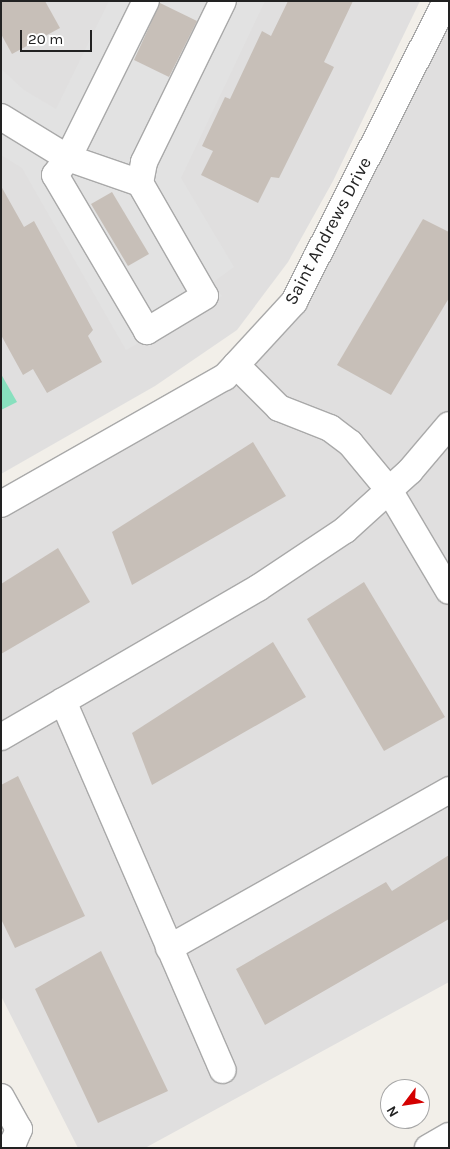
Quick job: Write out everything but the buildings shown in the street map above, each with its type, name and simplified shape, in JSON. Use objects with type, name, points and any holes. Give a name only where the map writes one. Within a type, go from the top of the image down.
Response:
[{"type":"street","points":[[1,117],[68,158],[140,184],[205,296],[148,331],[55,175],[68,158],[146,1]]},
{"type":"street","points":[[140,184],[144,162],[223,1]]},
{"type":"street","name":"Saint Andrews Drive","points":[[1,504],[225,377],[294,302],[446,1]]},
{"type":"street","points":[[236,365],[279,408],[330,428],[350,443],[389,490],[449,590]]},
{"type":"street","points":[[1,737],[258,588],[345,530],[410,470],[449,424]]},
{"type":"street","points":[[63,701],[169,948],[224,1070]]},
{"type":"street","points":[[169,948],[449,790]]},
{"type":"street","points":[[1,1097],[19,1129],[13,1143],[6,1148]]},
{"type":"street","points":[[428,1148],[449,1136]]},
{"type":"shaded area","points":[[1,1],[420,1],[333,181],[288,262],[237,330],[155,386],[1,474]]},
{"type":"shaded area","points":[[109,1],[265,1],[181,178],[234,267],[212,283],[222,296],[126,350],[22,168],[1,155],[1,69],[24,90],[56,109]]},
{"type":"shaded area","points":[[449,1],[449,982],[145,1148],[78,1148],[1,996],[1,520],[236,365],[294,302]]},
{"type":"green space","points":[[1,374],[17,402],[1,410]]}]
